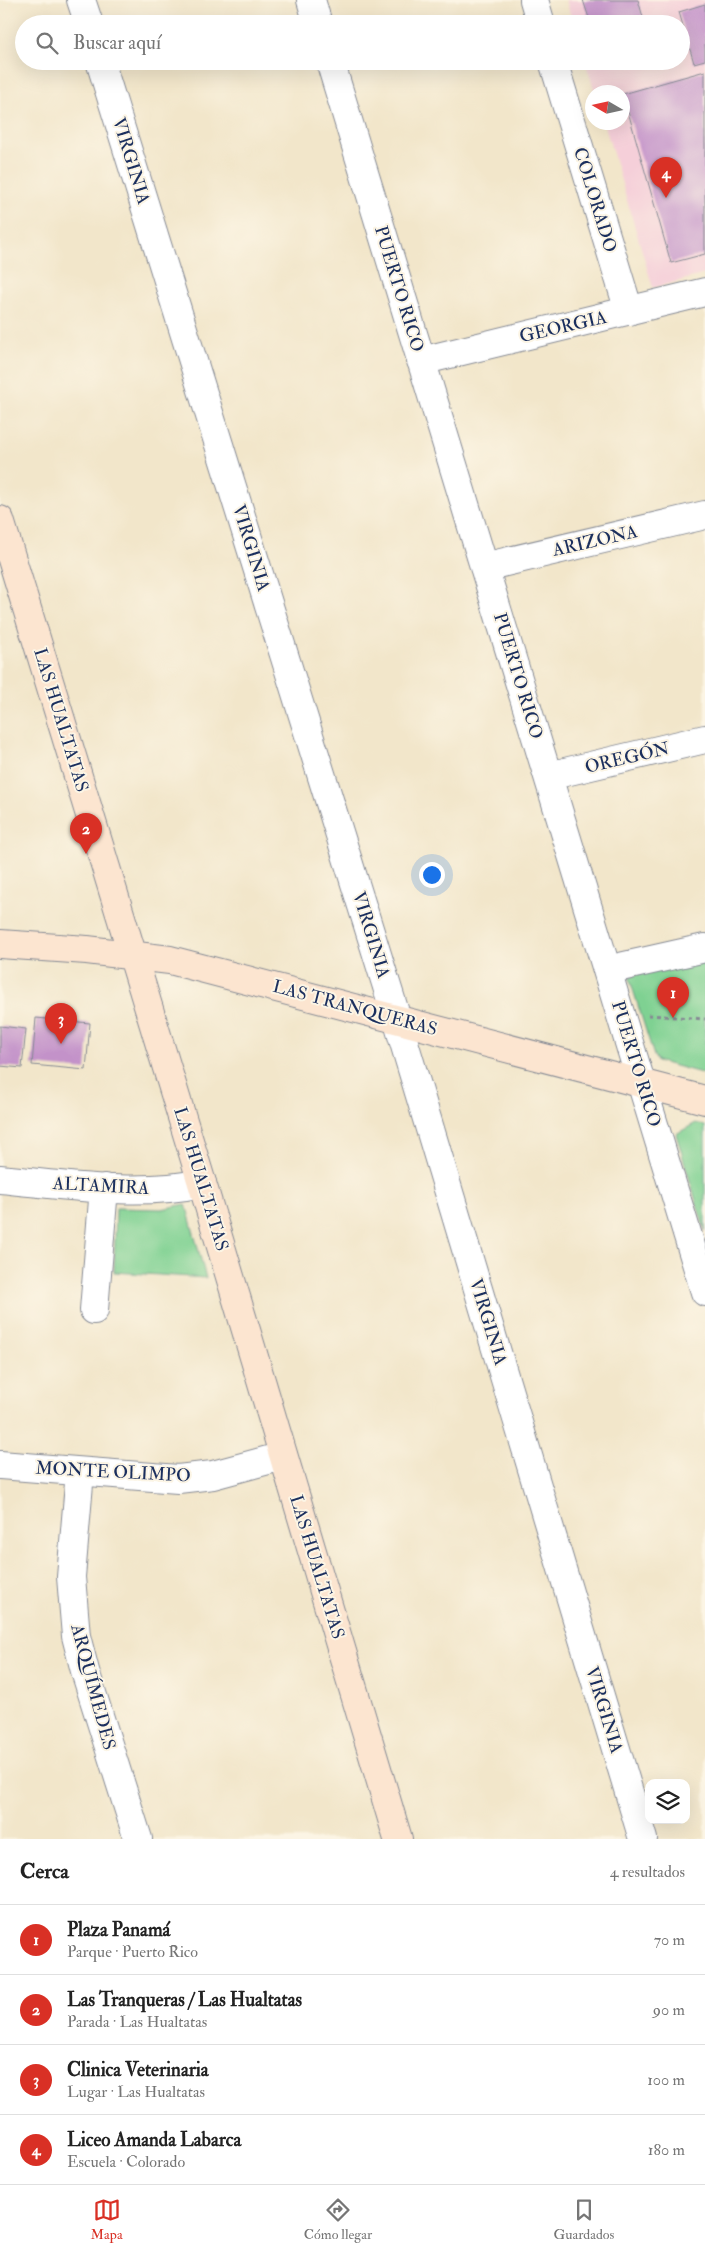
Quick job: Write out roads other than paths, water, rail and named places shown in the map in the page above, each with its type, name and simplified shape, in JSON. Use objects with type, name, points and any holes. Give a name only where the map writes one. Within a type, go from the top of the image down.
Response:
[{"type":"street","points":[[81,0],[86,15]]},
{"type":"street","points":[[311,0],[315,15]]},
{"type":"street","points":[[534,0],[538,15]]},
{"type":"street","name":"VIRGINIA","points":[[103,70],[397,1019],[643,1839]]},
{"type":"street","name":"PUERTO RICO","points":[[333,70],[705,1292]]},
{"type":"street","name":"COLORADO","points":[[556,70],[629,311]]},
{"type":"street","name":"GEORGIA","points":[[421,361],[705,292]]},
{"type":"street","name":"ARIZONA","points":[[484,567],[705,515]]},
{"type":"street","name":"LAS HUALTATAS","points":[[0,520],[133,954],[398,1839]]},
{"type":"street","name":"OREGÓN","points":[[548,776],[705,739]]},
{"type":"street","name":"LAS TRANQUERAS","points":[[0,944],[133,954],[182,963],[705,1100]]},
{"type":"street","points":[[607,970],[705,948]]},
{"type":"street","name":"ALTAMIRA","points":[[0,1180],[104,1188],[169,1189],[202,1183]]},
{"type":"street","points":[[94,1310],[104,1188]]},
{"type":"street","name":"MONTE OLIMPO","points":[[0,1465],[161,1478],[195,1478],[284,1456]]},
{"type":"street","name":"ARQUÍMEDES","points":[[80,1472],[71,1562],[72,1600],[76,1636],[85,1671],[138,1839]]},
{"type":"place","name":"Liceo Amanda Labarca","points":[[666,198]]},
{"type":"place","name":"Las Tranqueras / Las Hualtatas","points":[[86,854]]},
{"type":"place","name":"Plaza Panamá","points":[[673,1018]]},
{"type":"place","name":"Clinica Veterinaria","points":[[61,1044]]}]
